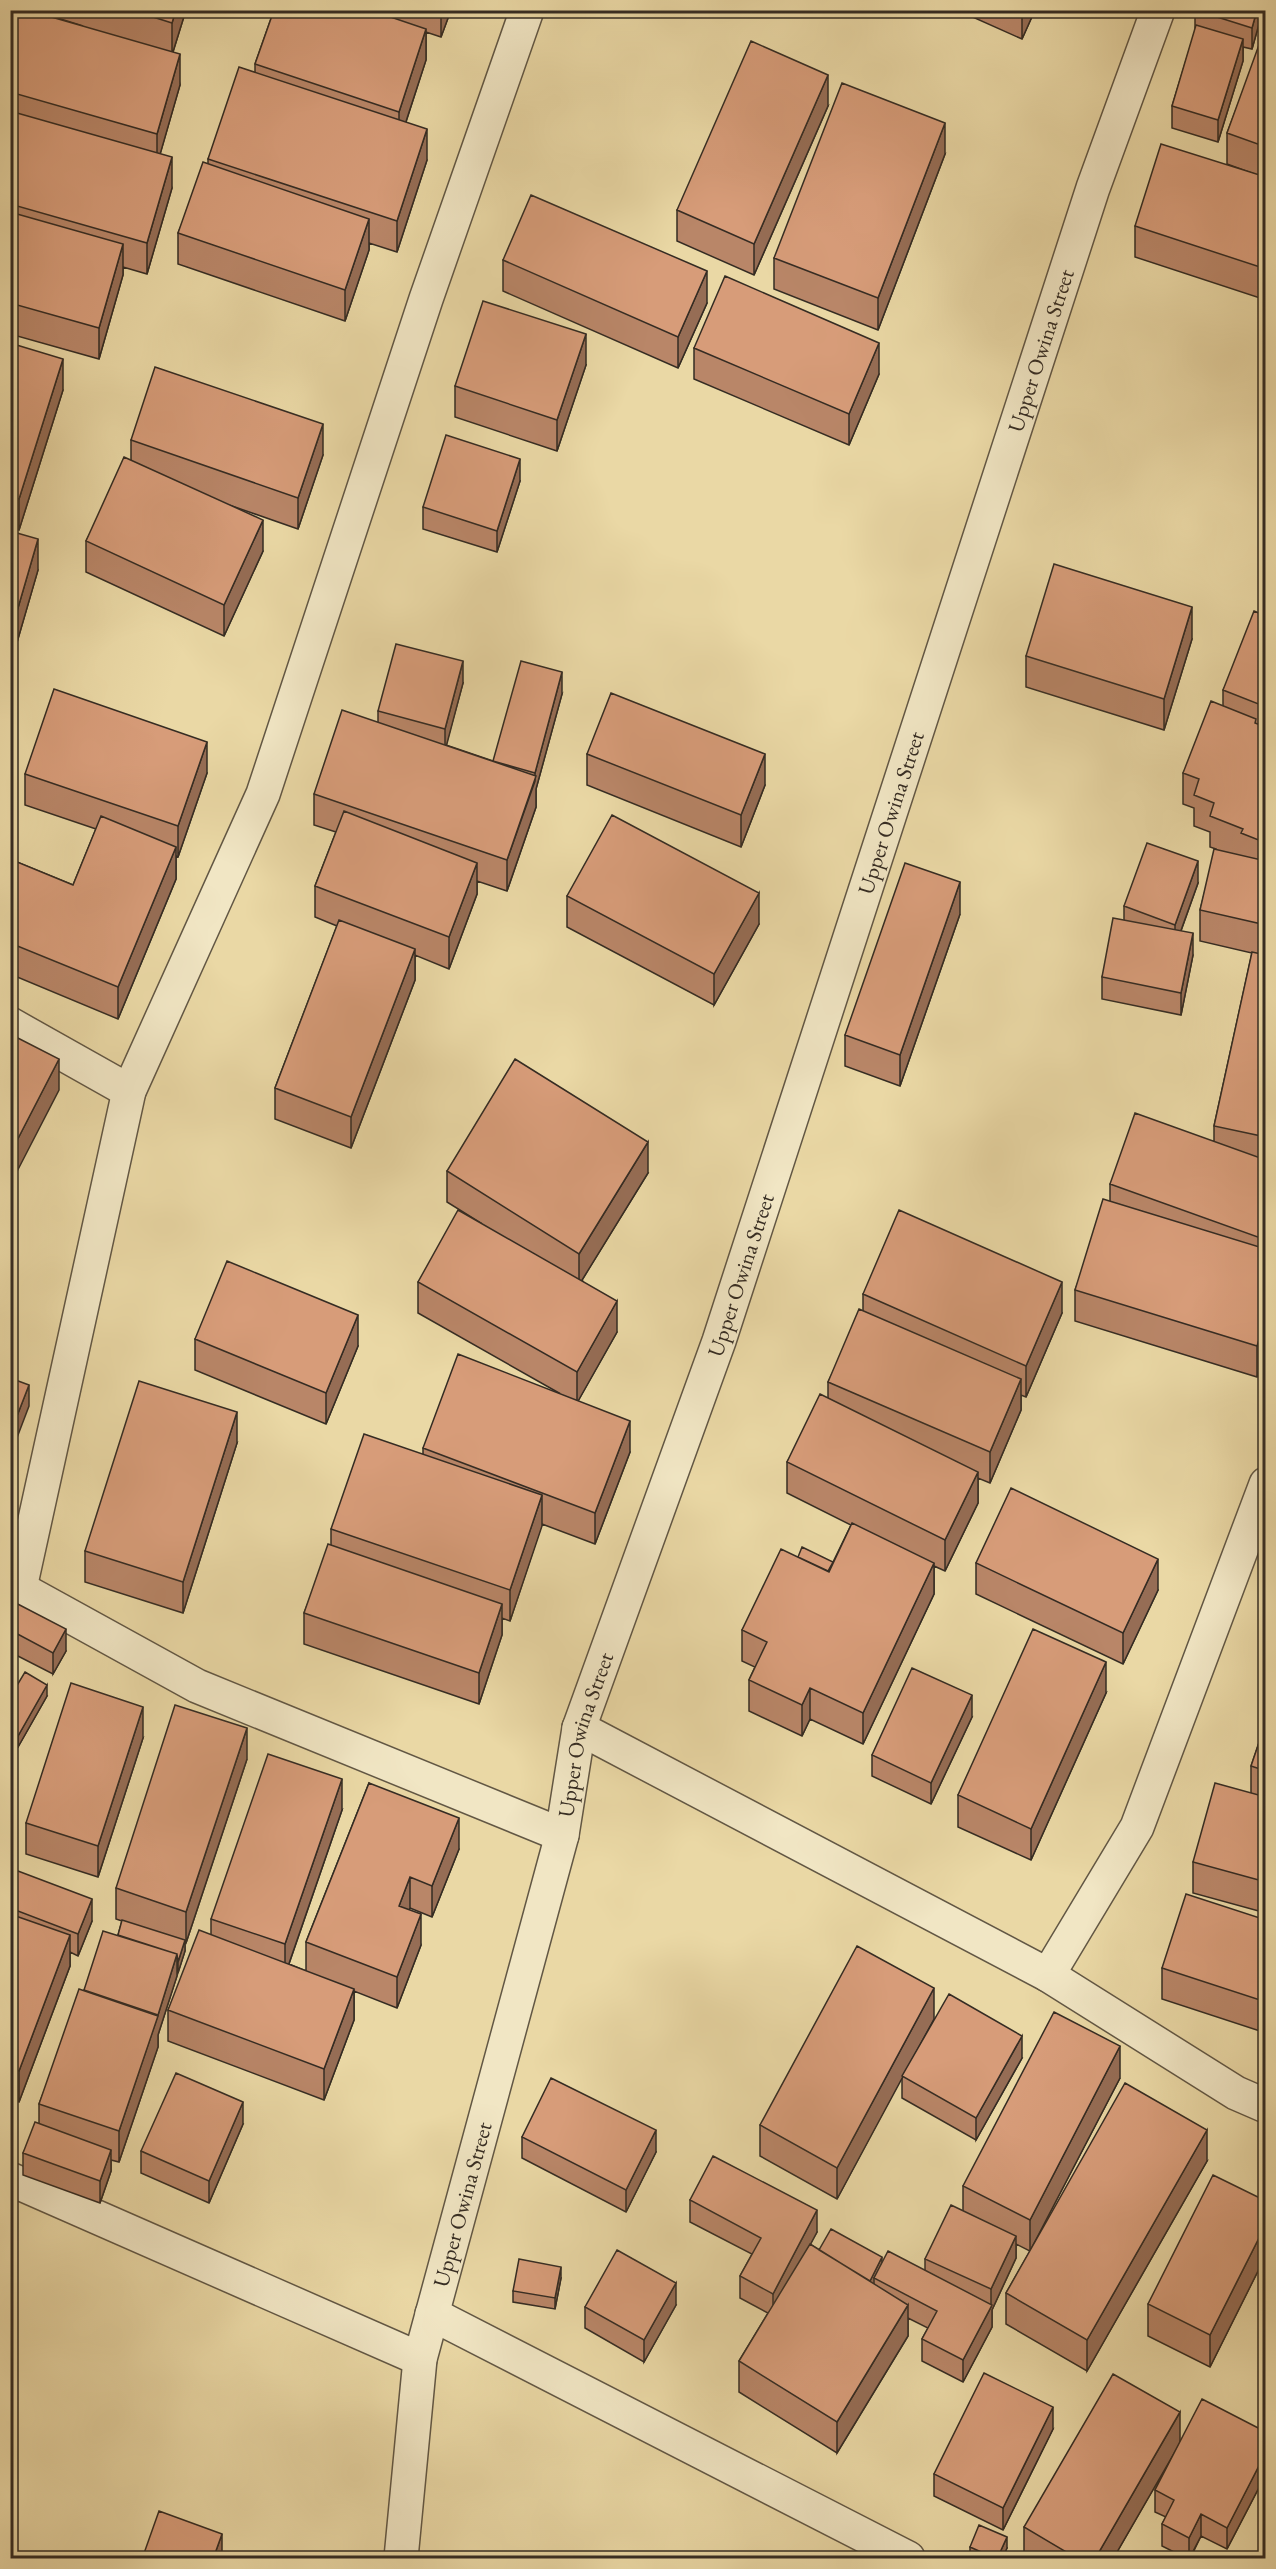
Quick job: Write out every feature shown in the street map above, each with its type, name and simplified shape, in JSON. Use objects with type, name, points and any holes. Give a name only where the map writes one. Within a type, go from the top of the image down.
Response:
[{"type":"street","points":[[526,10],[426,299],[263,794],[129,1091],[15,1586],[197,1686],[562,1835]]},
{"type":"street","name":"Upper Owina Street","points":[[401,2559],[420,2359],[562,1835],[579,1728],[719,1341],[1094,188],[1158,10]]},
{"type":"street","points":[[10,1024],[129,1091]]},
{"type":"street","points":[[1048,1975],[1137,1827],[1266,1484]]},
{"type":"street","points":[[579,1728],[1048,1975],[1236,2093],[1266,2106]]},
{"type":"street","points":[[10,2179],[420,2359]]},
{"type":"street","points":[[432,2314],[908,2559]]},
{"type":"building","points":[[10,10],[27,10],[180,54],[157,134],[10,92]]},
{"type":"building","points":[[131,10],[176,10],[172,23]]},
{"type":"building","points":[[274,10],[370,10],[426,29],[399,112],[255,64]]},
{"type":"building","points":[[426,10],[443,10],[441,16]]},
{"type":"building","points":[[1195,10],[1257,10],[1252,28]]},
{"type":"building","points":[[1196,25],[1243,39],[1218,120],[1172,106]]},
{"type":"building","points":[[1264,31],[1266,31],[1266,147],[1227,133]]},
{"type":"building","points":[[751,41],[828,75],[754,244],[677,210]]},
{"type":"building","points":[[239,67],[427,129],[397,221],[208,159]]},
{"type":"building","points":[[842,83],[945,123],[878,298],[774,258]]},
{"type":"building","points":[[10,111],[172,157],[147,243],[10,204]]},
{"type":"building","points":[[1161,144],[1266,177],[1266,269],[1135,226]]},
{"type":"building","points":[[203,162],[369,219],[345,290],[178,233]]},
{"type":"building","points":[[531,195],[707,271],[678,337],[503,260]]},
{"type":"building","points":[[10,212],[123,244],[99,328],[10,303]]},
{"type":"building","points":[[725,276],[879,343],[849,414],[694,348]]},
{"type":"building","points":[[483,301],[586,334],[557,420],[455,386]]},
{"type":"building","points":[[10,343],[63,359],[19,499],[10,496]]},
{"type":"building","points":[[155,367],[323,424],[298,498],[131,440]]},
{"type":"building","points":[[446,435],[520,459],[497,531],[423,507]]},
{"type":"building","points":[[124,457],[263,520],[224,605],[86,541]]},
{"type":"building","points":[[10,531],[38,539],[11,632],[10,632]]},
{"type":"building","points":[[1054,564],[1192,607],[1164,699],[1026,656]]},
{"type":"building","points":[[1254,611],[1266,616],[1266,707],[1223,690]]},
{"type":"building","points":[[396,644],[463,661],[445,729],[378,711]]},
{"type":"building","points":[[521,661],[562,672],[535,773],[493,761]]},
{"type":"building","points":[[54,689],[207,742],[178,826],[25,774]]},
{"type":"building","points":[[611,693],[765,754],[741,815],[587,754]]},
{"type":"building","points":[[1211,701],[1256,719],[1255,723],[1266,727],[1266,843],[1241,833],[1243,829],[1210,816],[1214,803],[1194,795],[1199,779],[1183,773]]},
{"type":"building","points":[[342,710],[536,776],[507,860],[314,794]]},
{"type":"building","points":[[344,811],[477,863],[449,937],[315,886]]},
{"type":"building","points":[[612,815],[759,893],[714,974],[567,896]]},
{"type":"building","points":[[101,816],[176,847],[118,987],[10,943],[10,859],[73,885]]},
{"type":"building","points":[[1147,843],[1198,861],[1175,925],[1124,906]]},
{"type":"building","points":[[1214,849],[1266,861],[1266,925],[1200,910]]},
{"type":"building","points":[[905,863],[960,882],[900,1055],[845,1035]]},
{"type":"building","points":[[1113,918],[1193,933],[1181,993],[1102,977]]},
{"type":"building","points":[[339,920],[415,949],[351,1117],[275,1088]]},
{"type":"building","points":[[1252,952],[1266,955],[1266,1137],[1214,1126]]},
{"type":"building","points":[[10,1034],[59,1059],[10,1154]]},
{"type":"building","points":[[515,1059],[648,1142],[579,1254],[447,1171]]},
{"type":"building","points":[[1135,1113],[1266,1160],[1266,1240],[1110,1184]]},
{"type":"building","points":[[1103,1199],[1266,1249],[1266,1317],[1257,1346],[1075,1290]]},
{"type":"building","points":[[458,1210],[617,1301],[577,1372],[418,1282]]},
{"type":"building","points":[[899,1210],[1062,1282],[1026,1366],[863,1294]]},
{"type":"building","points":[[227,1261],[358,1315],[326,1393],[195,1339]]},
{"type":"building","points":[[859,1309],[1021,1379],[990,1452],[828,1382]]},
{"type":"building","points":[[458,1354],[630,1421],[595,1513],[423,1448]]},
{"type":"building","points":[[10,1378],[29,1385],[10,1434]]},
{"type":"building","points":[[139,1381],[237,1412],[183,1582],[85,1551]]},
{"type":"building","points":[[820,1394],[978,1472],[945,1540],[787,1462]]},
{"type":"building","points":[[364,1434],[542,1495],[510,1590],[331,1529]]},
{"type":"building","points":[[1011,1488],[1158,1559],[1123,1633],[976,1563]]},
{"type":"building","points":[[852,1523],[934,1563],[863,1713],[810,1688],[802,1705],[749,1680],[767,1642],[742,1630],[781,1549],[829,1572]]},
{"type":"building","points":[[328,1544],[502,1604],[479,1673],[304,1613]]},
{"type":"building","points":[[802,1547],[833,1562],[828,1571],[798,1557]]},
{"type":"building","points":[[10,1600],[66,1629],[53,1653],[10,1630]]},
{"type":"building","points":[[1033,1629],[1106,1662],[1031,1829],[958,1795]]},
{"type":"building","points":[[912,1668],[972,1695],[931,1783],[872,1755]]},
{"type":"building","points":[[25,1672],[47,1685],[18,1736],[10,1732],[10,1697]]},
{"type":"building","points":[[71,1683],[143,1707],[98,1846],[26,1823]]},
{"type":"building","points":[[175,1705],[247,1728],[186,1912],[116,1888]]},
{"type":"building","points":[[1266,1722],[1266,1771],[1251,1766]]},
{"type":"building","points":[[268,1754],[342,1779],[285,1944],[211,1919]]},
{"type":"building","points":[[369,1783],[459,1818],[432,1886],[410,1877],[399,1906],[421,1914],[397,1977],[306,1942]]},
{"type":"building","points":[[1215,1783],[1266,1797],[1266,1882],[1193,1862]]},
{"type":"building","points":[[10,1868],[92,1899],[78,1934],[10,1908]]},
{"type":"building","points":[[1186,1894],[1266,1920],[1266,2002],[1162,1968]]},
{"type":"building","points":[[10,1914],[70,1935],[19,2071],[10,2067]]},
{"type":"building","points":[[122,1920],[185,1940],[178,1962],[177,1954],[118,1935]]},
{"type":"building","points":[[199,1930],[354,1989],[324,2069],[168,2010]]},
{"type":"building","points":[[103,1931],[177,1954],[158,2015],[84,1990]]},
{"type":"building","points":[[857,1946],[934,1988],[837,2168],[760,2125]]},
{"type":"building","points":[[79,1989],[158,2016],[119,2131],[39,2104]]},
{"type":"building","points":[[949,1994],[1022,2036],[976,2118],[902,2076]]},
{"type":"building","points":[[1054,2012],[1120,2046],[1030,2220],[963,2186]]},
{"type":"building","points":[[176,2073],[243,2102],[209,2181],[141,2151]]},
{"type":"building","points":[[551,2078],[656,2130],[626,2190],[522,2137]]},
{"type":"building","points":[[1125,2083],[1207,2130],[1087,2340],[1006,2293]]},
{"type":"building","points":[[35,2122],[111,2150],[100,2181],[23,2153]]},
{"type":"building","points":[[713,2156],[817,2210],[773,2294],[740,2276],[761,2238],[690,2200]]},
{"type":"building","points":[[1213,2175],[1266,2201],[1266,2224],[1210,2335],[1148,2304]]},
{"type":"building","points":[[951,2205],[1016,2236],[991,2289],[925,2259]]},
{"type":"building","points":[[831,2229],[882,2257],[870,2281],[819,2250]]},
{"type":"building","points":[[810,2244],[908,2305],[837,2422],[739,2361]]},
{"type":"building","points":[[617,2250],[676,2283],[644,2340],[585,2307]]},
{"type":"building","points":[[888,2251],[992,2305],[963,2360],[922,2339],[937,2311],[874,2278]]},
{"type":"building","points":[[519,2259],[561,2267],[555,2298],[513,2291]]},
{"type":"building","points":[[984,2373],[1053,2407],[1003,2508],[934,2474]]},
{"type":"building","points":[[1113,2374],[1180,2412],[1095,2559],[1078,2559],[1024,2527]]},
{"type":"building","points":[[1202,2399],[1266,2432],[1266,2452],[1227,2528],[1201,2514],[1189,2538],[1162,2524],[1174,2500],[1155,2490]]},
{"type":"building","points":[[159,2511],[222,2534],[213,2559],[142,2559]]},
{"type":"building","points":[[979,2525],[1007,2537],[997,2559],[970,2547]]}]
